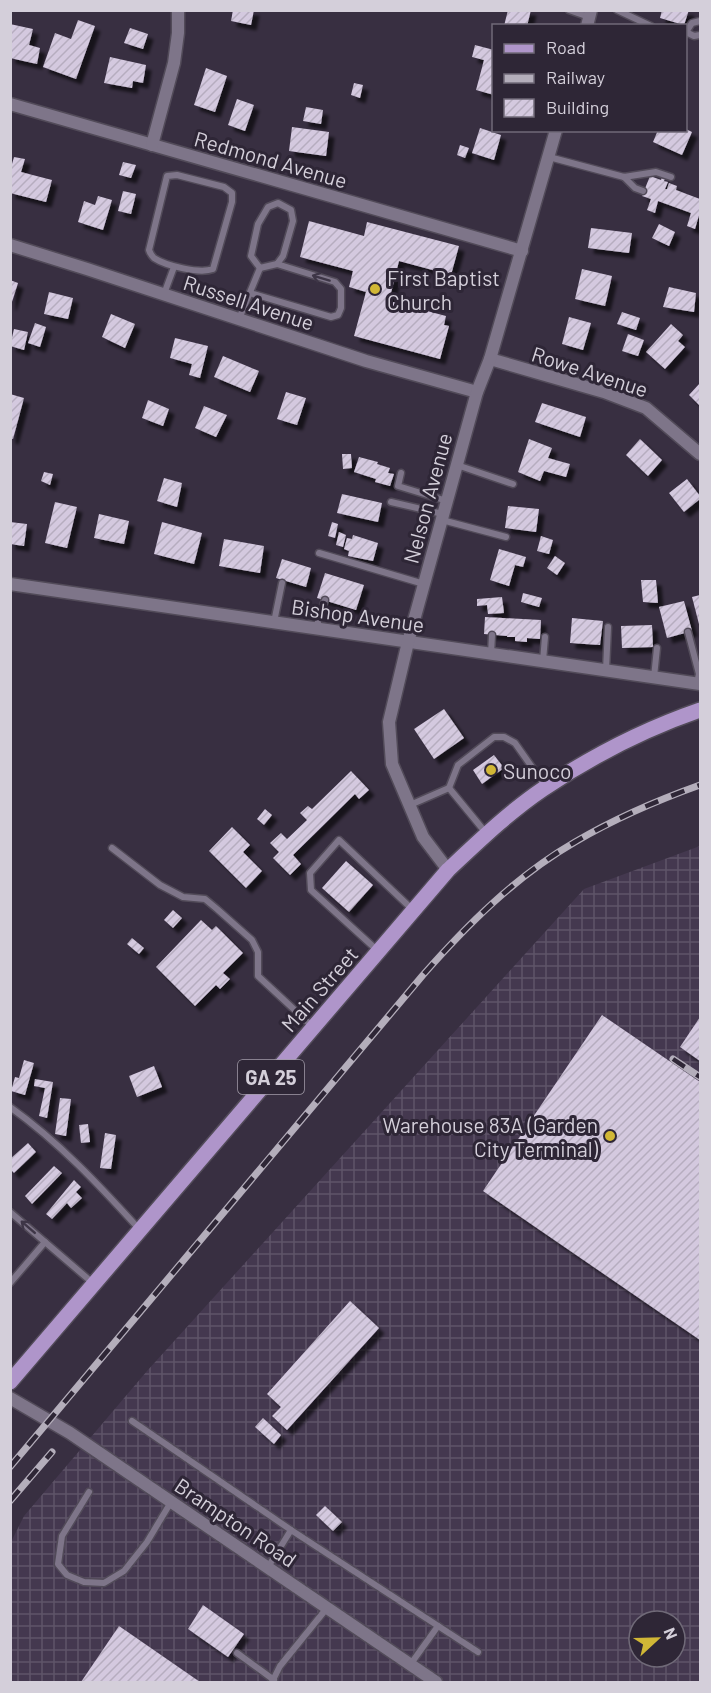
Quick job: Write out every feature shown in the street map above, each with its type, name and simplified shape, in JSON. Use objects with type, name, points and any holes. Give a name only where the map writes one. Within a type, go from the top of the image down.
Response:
[{"type":"main road","name":"Main Street","points":[[10,1382],[448,870],[504,819],[546,787],[637,735],[694,713]]},
{"type":"street","points":[[152,145],[174,63],[178,10]]},
{"type":"street","name":"Redmond Avenue","points":[[10,104],[522,251]]},
{"type":"street","name":"Nelson Avenue","points":[[448,870],[423,837],[392,764],[388,722],[477,392],[490,359],[555,132]]},
{"type":"street","name":"Russell Avenue","points":[[10,245],[366,361],[477,392]]},
{"type":"street","name":"Rowe Avenue","points":[[490,359],[646,408],[700,453]]},
{"type":"street","name":"Bishop Avenue","points":[[10,584],[699,684]]},
{"type":"street","name":"Main Street","points":[[694,713],[700,703]]},
{"type":"street","name":"Brampton Road","points":[[10,1398],[70,1433],[436,1683]]},
{"type":"lane","points":[[569,10],[589,18]]},
{"type":"lane","points":[[617,10],[647,24]]},
{"type":"lane","points":[[687,30],[692,23],[700,20]]},
{"type":"lane","points":[[549,157],[624,177],[656,172],[671,177]]},
{"type":"lane","points":[[177,175],[224,187],[232,192],[232,202],[213,269],[206,272],[174,267],[153,257],[149,250],[167,176],[177,175]]},
{"type":"lane","points":[[624,177],[635,188],[643,191]]},
{"type":"lane","points":[[260,268],[251,256],[258,224],[268,207],[278,203],[291,210],[293,221],[283,256],[277,264]]},
{"type":"lane","points":[[250,293],[331,317],[338,315],[341,308],[341,289],[335,282],[277,264],[260,268]]},
{"type":"lane","points":[[164,294],[174,267]]},
{"type":"lane","points":[[239,319],[260,268]]},
{"type":"lane","points":[[457,464],[513,484]]},
{"type":"lane","points":[[401,473],[398,486],[447,501]]},
{"type":"lane","points":[[391,502],[506,537]]},
{"type":"lane","points":[[319,553],[424,584]]},
{"type":"lane","points":[[274,622],[282,584]]},
{"type":"lane","points":[[316,628],[324,600]]},
{"type":"lane","points":[[606,670],[608,627]]},
{"type":"lane","points":[[688,632],[699,674],[699,684]]},
{"type":"lane","points":[[491,654],[492,635]]},
{"type":"lane","points":[[543,661],[545,637]]},
{"type":"lane","points":[[654,677],[657,648]]},
{"type":"lane","points":[[410,805],[449,788],[458,765],[494,737],[504,736],[515,742],[546,787]]},
{"type":"lane","points":[[449,788],[487,834]]},
{"type":"lane","points":[[379,952],[311,890],[310,873],[339,840],[413,911]]},
{"type":"lane","points":[[111,848],[160,885],[183,897],[205,899],[252,940],[258,952],[258,976],[314,1028]]},
{"type":"lane","points":[[10,1107],[39,1128],[141,1230]]},
{"type":"lane","points":[[10,1212],[94,1285]]},
{"type":"lane","points":[[10,1282],[45,1242]]},
{"type":"lane","points":[[132,1421],[291,1530],[478,1652]]},
{"type":"lane","points":[[89,1492],[63,1536],[58,1564],[67,1575],[84,1582],[104,1583],[124,1571],[147,1542],[171,1502]]},
{"type":"lane","points":[[268,1568],[291,1530]]},
{"type":"lane","points":[[237,1653],[273,1681],[280,1666],[327,1608]]},
{"type":"lane","points":[[410,1665],[438,1626]]},
{"type":"shaded area","points":[[700,846],[700,1682],[11,1682],[10,1544],[24,1516],[147,1371],[584,889]]},
{"type":"building","points":[[233,10],[254,10],[251,25],[231,21]]},
{"type":"building","points":[[508,10],[531,10],[528,24],[504,24]]},
{"type":"building","points":[[662,10],[689,10],[684,24],[660,18]]},
{"type":"building","points":[[78,20],[95,26],[76,79],[43,67],[55,33],[71,39]]},
{"type":"building","points":[[10,24],[33,29],[29,45],[40,48],[37,64],[10,58]]},
{"type":"building","points":[[130,28],[148,34],[143,49],[124,43]]},
{"type":"building","points":[[475,45],[492,49],[492,94],[476,90],[484,60],[472,57]]},
{"type":"building","points":[[110,57],[146,65],[143,83],[133,81],[132,88],[104,83]]},
{"type":"building","points":[[206,68],[227,76],[215,112],[194,105]]},
{"type":"building","points":[[354,83],[363,85],[360,98],[351,95]]},
{"type":"building","points":[[237,99],[254,105],[245,131],[228,125]]},
{"type":"building","points":[[306,107],[323,110],[321,124],[303,121]]},
{"type":"building","points":[[292,127],[329,132],[326,156],[289,151]]},
{"type":"building","points":[[480,128],[501,135],[494,160],[472,153]]},
{"type":"building","points":[[687,130],[692,132],[682,155],[653,142],[657,132],[687,132]]},
{"type":"building","points":[[460,145],[469,148],[465,158],[457,155]]},
{"type":"building","points":[[14,157],[25,159],[21,172],[52,180],[46,202],[10,193],[10,171]]},
{"type":"building","points":[[123,162],[136,165],[131,178],[119,175]]},
{"type":"building","points":[[650,176],[665,179],[664,181],[668,182],[665,189],[669,183],[677,186],[676,190],[700,199],[700,212],[695,229],[687,226],[691,213],[658,201],[655,213],[647,210],[651,199],[642,196]]},
{"type":"building","points":[[123,191],[136,194],[131,214],[118,211]]},
{"type":"building","points":[[98,196],[112,200],[103,230],[78,222],[84,201],[95,205]]},
{"type":"building","name":"First Baptist Church","points":[[309,221],[364,236],[367,222],[459,246],[451,275],[399,261],[389,301],[446,316],[444,325],[449,326],[440,359],[354,336],[366,292],[349,287],[353,271],[300,257]]},
{"type":"building","points":[[659,224],[675,232],[669,246],[652,238]]},
{"type":"building","points":[[591,228],[632,233],[629,253],[588,248]]},
{"type":"building","points":[[582,269],[612,276],[605,306],[575,299]]},
{"type":"building","points":[[10,280],[18,283],[11,305],[10,305]]},
{"type":"building","points":[[669,287],[696,293],[694,312],[663,307]]},
{"type":"building","points":[[49,292],[73,298],[68,319],[44,314]]},
{"type":"building","points":[[622,312],[640,318],[636,330],[617,324]]},
{"type":"building","points":[[111,314],[135,324],[125,348],[102,337]]},
{"type":"building","points":[[569,317],[591,323],[583,350],[562,344]]},
{"type":"building","points":[[35,323],[46,327],[40,347],[28,343]]},
{"type":"building","points":[[671,324],[683,335],[678,341],[685,347],[665,369],[646,352]]},
{"type":"building","points":[[14,329],[28,332],[24,350],[10,346]]},
{"type":"building","points":[[628,334],[644,340],[638,356],[622,351]]},
{"type":"building","points":[[175,338],[208,346],[200,378],[189,375],[192,364],[170,358]]},
{"type":"building","points":[[223,356],[259,371],[250,392],[214,377]]},
{"type":"building","points":[[700,383],[700,406],[689,395]]},
{"type":"building","points":[[286,392],[306,398],[297,425],[277,419]]},
{"type":"building","points":[[10,394],[24,398],[13,439],[10,438]]},
{"type":"building","points":[[148,400],[169,409],[163,426],[142,418]]},
{"type":"building","points":[[542,403],[586,417],[580,437],[535,422]]},
{"type":"building","points":[[204,406],[227,415],[216,437],[195,428]]},
{"type":"building","points":[[529,439],[552,448],[548,458],[570,464],[566,477],[544,471],[540,481],[518,472]]},
{"type":"building","points":[[640,439],[662,460],[648,476],[626,455]]},
{"type":"building","points":[[342,454],[351,454],[352,468],[343,469]]},
{"type":"building","points":[[359,457],[390,468],[388,473],[394,474],[390,486],[354,472]]},
{"type":"building","points":[[44,472],[53,474],[50,485],[41,481]]},
{"type":"building","points":[[164,478],[182,483],[177,507],[157,501]]},
{"type":"building","points":[[687,479],[700,499],[684,512],[669,493]]},
{"type":"building","points":[[342,494],[382,503],[378,522],[337,513]]},
{"type":"building","points":[[55,502],[77,507],[67,548],[45,543]]},
{"type":"building","points":[[508,506],[539,509],[536,532],[505,528]]},
{"type":"building","points":[[99,514],[129,521],[124,544],[94,538]]},
{"type":"building","points":[[10,522],[27,524],[24,546],[10,544]]},
{"type":"building","points":[[162,522],[202,533],[194,564],[154,554]]},
{"type":"building","points":[[332,522],[338,524],[335,538],[328,536]]},
{"type":"building","points":[[339,532],[346,535],[343,547],[336,545]]},
{"type":"building","points":[[353,535],[378,543],[373,561],[348,556],[349,551],[344,549],[347,538],[352,539]]},
{"type":"building","points":[[541,536],[553,540],[549,554],[537,551]]},
{"type":"building","points":[[224,539],[264,546],[260,573],[219,566]]},
{"type":"building","points":[[499,549],[526,557],[523,567],[515,565],[509,586],[490,580]]},
{"type":"building","points":[[555,556],[565,563],[557,575],[547,568]]},
{"type":"building","points":[[282,559],[311,568],[306,587],[276,578]]},
{"type":"building","points":[[325,573],[364,585],[356,610],[317,598]]},
{"type":"building","points":[[641,580],[656,580],[658,603],[643,602]]},
{"type":"building","points":[[523,593],[542,598],[539,607],[521,602]]},
{"type":"building","points":[[700,595],[700,628],[692,597]]},
{"type":"building","points":[[502,597],[504,613],[488,614],[487,605],[477,606],[477,599]]},
{"type":"building","points":[[684,601],[692,631],[667,638],[659,607]]},
{"type":"building","points":[[485,617],[541,620],[540,639],[527,638],[527,642],[515,641],[515,637],[484,634]]},
{"type":"building","points":[[572,618],[603,621],[600,645],[570,643]]},
{"type":"building","points":[[652,625],[653,647],[622,648],[621,626]]},
{"type":"building","points":[[444,709],[464,738],[434,759],[414,729]]},
{"type":"building","points":[[494,755],[504,768],[482,784],[473,770]]},
{"type":"building","points":[[351,771],[369,790],[359,799],[355,794],[293,855],[301,864],[290,875],[273,858],[279,852],[270,843],[281,833],[287,839],[307,820],[300,813],[308,806],[312,809]]},
{"type":"building","points":[[265,809],[272,815],[264,825],[257,819]]},
{"type":"building","points":[[232,827],[250,845],[243,852],[262,871],[246,888],[209,851]]},
{"type":"building","points":[[346,861],[373,885],[349,912],[322,888]]},
{"type":"building","points":[[173,910],[182,918],[173,928],[164,920]]},
{"type":"building","points":[[201,920],[212,930],[216,926],[243,953],[223,973],[230,979],[220,989],[216,985],[195,1006],[156,967]]},
{"type":"building","points":[[132,938],[144,948],[139,954],[127,944]]},
{"type":"building","name":"Warehouse 83A (Garden City Terminal)","points":[[602,1015],[700,1082],[700,1340],[483,1191]]},
{"type":"building","points":[[700,1017],[700,1061],[680,1047]]},
{"type":"building","points":[[24,1060],[34,1063],[25,1095],[11,1091],[15,1077],[19,1078]]},
{"type":"building","points":[[154,1066],[162,1087],[137,1097],[129,1076]]},
{"type":"building","points":[[35,1079],[53,1082],[47,1118],[39,1116],[45,1088],[34,1086]]},
{"type":"building","points":[[60,1098],[71,1099],[66,1136],[55,1134]]},
{"type":"building","points":[[88,1124],[90,1142],[81,1143],[79,1125]]},
{"type":"building","points":[[105,1133],[116,1135],[111,1169],[100,1168]]},
{"type":"building","points":[[28,1143],[36,1152],[14,1173],[10,1169],[10,1159]]},
{"type":"building","points":[[54,1166],[62,1173],[32,1204],[25,1196]]},
{"type":"building","points":[[74,1180],[81,1187],[76,1192],[82,1198],[71,1208],[67,1203],[52,1219],[46,1214]]},
{"type":"building","points":[[350,1301],[379,1328],[287,1430],[272,1416],[281,1407],[267,1394]]},
{"type":"building","points":[[263,1418],[281,1435],[274,1444],[255,1427]]},
{"type":"building","points":[[325,1506],[342,1522],[333,1531],[316,1515]]},
{"type":"building","points":[[203,1605],[244,1634],[228,1657],[188,1629]]},
{"type":"building","points":[[119,1626],[200,1682],[81,1682]]},
{"type":"railway","points":[[10,1467],[423,975],[493,902],[553,855],[575,842],[636,810],[700,785]]},
{"type":"railway","points":[[673,1059],[700,1077]]},
{"type":"railway","points":[[10,1501],[52,1452]]},
{"type":"place","name":"First Baptist Church","points":[[375,289]]},
{"type":"place","name":"Sunoco","points":[[491,770]]},
{"type":"place","name":"Warehouse 83A (Garden City Terminal)","points":[[610,1136]]}]
